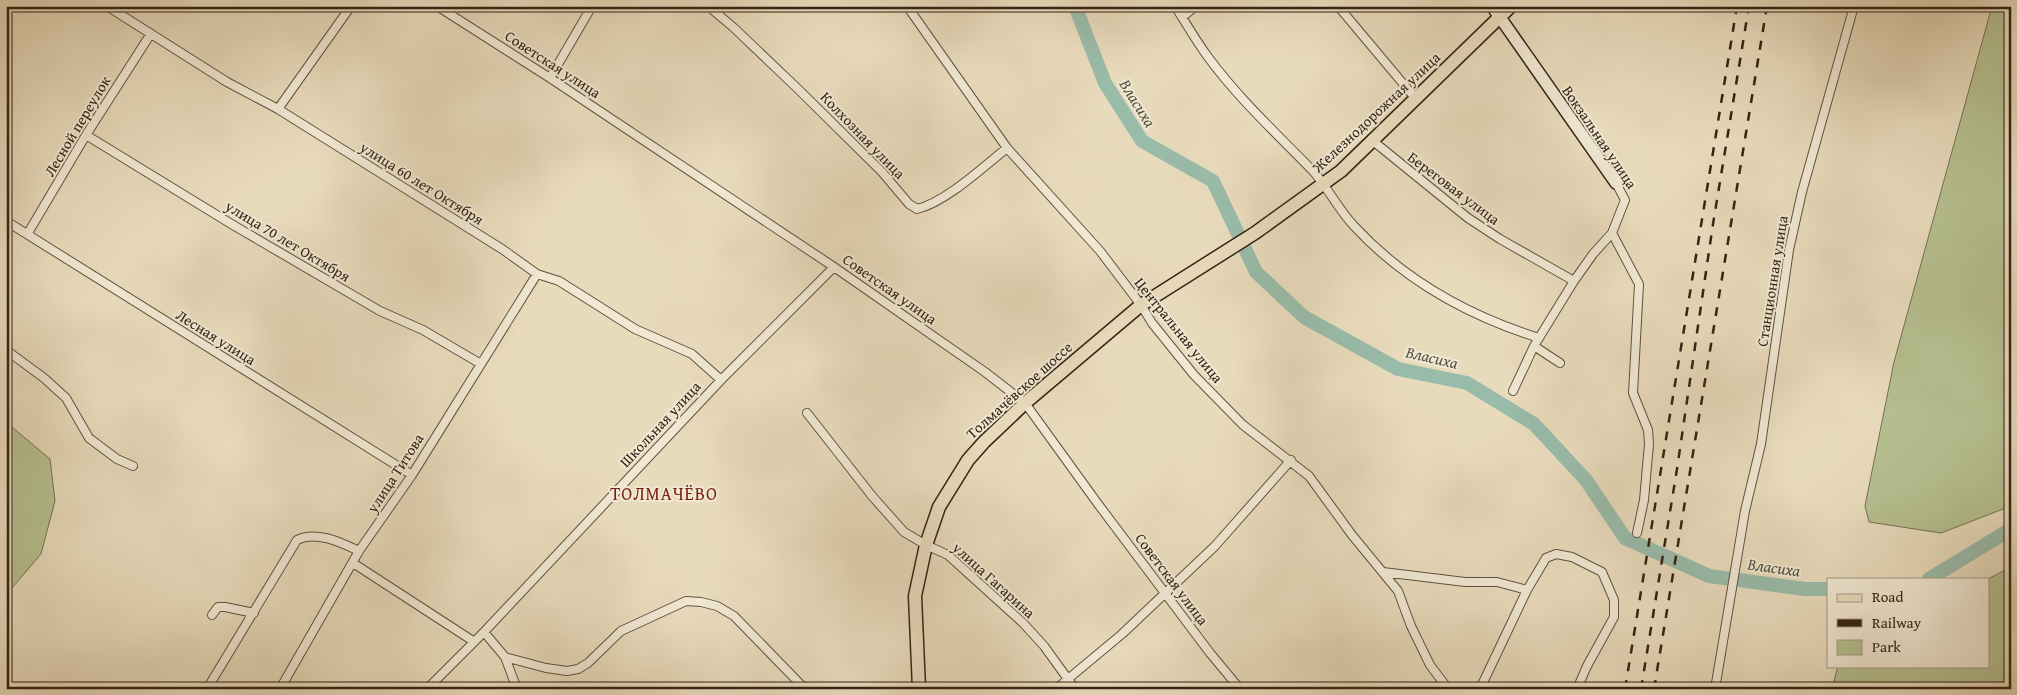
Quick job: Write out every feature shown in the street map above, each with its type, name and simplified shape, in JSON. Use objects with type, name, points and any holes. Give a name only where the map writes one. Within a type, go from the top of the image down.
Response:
[{"type":"main road","name":"Железнодорожная улица","points":[[1216,258],[1341,171],[1511,6]]},
{"type":"main road","name":"Толмачёвское шоссе","points":[[919,689],[915,635],[915,596],[926,545],[939,507],[968,460],[1025,403],[1141,305],[1216,258]]},
{"type":"street","name":"улица 60 лет Октября","points":[[108,6],[227,82],[278,109],[502,249],[537,274],[559,281],[635,329],[692,354],[721,380]]},
{"type":"street","points":[[278,109],[351,6]]},
{"type":"street","name":"Советская улица","points":[[437,6],[550,78],[834,267],[985,372],[1025,403],[1210,653],[1240,689]]},
{"type":"street","points":[[550,78],[592,6]]},
{"type":"street","name":"Колхозная улица","points":[[708,6],[733,27],[798,89],[882,172],[909,204],[917,210],[928,207],[1007,148]]},
{"type":"street","name":"Центральная улица","points":[[907,6],[1007,148],[1100,251],[1141,305],[1152,323],[1194,375],[1243,425],[1291,460],[1309,476],[1352,535],[1398,591],[1411,626],[1430,665],[1448,689]]},
{"type":"street","points":[[1175,6],[1208,58],[1324,184],[1353,225],[1377,248],[1432,290],[1476,314],[1539,338]]},
{"type":"street","points":[[1182,17],[1196,6]]},
{"type":"street","points":[[1338,6],[1416,99]]},
{"type":"street","name":"Вокзальная улица","points":[[1492,6],[1616,182],[1625,200],[1612,233],[1574,281],[1534,346],[1513,391]]},
{"type":"street","name":"Станционная улица","points":[[1715,689],[1736,565],[1760,444],[1788,250],[1802,192],[1854,6]]},
{"type":"street","name":"Лесной переулок","points":[[28,234],[86,135],[150,34]]},
{"type":"street","name":"улица 70 лет Октября","points":[[86,135],[380,312],[423,330],[481,364]]},
{"type":"street","name":"Береговая улица","points":[[1373,141],[1468,218],[1500,239],[1574,281]]},
{"type":"street","name":"Лесная улица","points":[[6,221],[412,475]]},
{"type":"street","points":[[1612,233],[1639,284],[1634,393],[1648,430],[1649,444],[1644,500],[1637,533]]},
{"type":"street","name":"Школьная улица","points":[[427,689],[484,632],[721,380],[834,267]]},
{"type":"street","name":"улица Титова","points":[[280,689],[360,551],[412,475],[537,274]]},
{"type":"street","points":[[1534,346],[1560,363]]},
{"type":"street","points":[[6,350],[44,378],[66,398],[89,438],[117,459],[133,466]]},
{"type":"street","name":"улица Гагарина","points":[[807,413],[872,496],[904,532],[948,555],[1023,623],[1044,646],[1075,689]]},
{"type":"street","points":[[1056,689],[1122,634],[1215,546],[1291,460]]},
{"type":"street","points":[[207,689],[297,540],[303,537],[335,539],[360,551]]},
{"type":"street","points":[[1480,689],[1527,590],[1546,558],[1556,554],[1572,557],[1602,572],[1614,600],[1614,617],[1587,666],[1577,689]]},
{"type":"street","points":[[353,563],[473,641]]},
{"type":"street","points":[[1383,572],[1464,582],[1497,582],[1527,590]]},
{"type":"street","points":[[505,657],[546,668],[567,671],[578,669],[621,631],[686,601],[701,602],[717,606],[734,616],[805,689]]},
{"type":"street","points":[[212,615],[218,607],[254,613]]},
{"type":"street","points":[[484,632],[505,657],[517,689]]},
{"type":"green space","points":[[1992,6],[2011,6],[2011,506],[1941,533],[1869,522],[1865,506],[1894,362]]},
{"type":"green space","points":[[6,422],[50,459],[55,501],[41,554],[6,595]]},
{"type":"green space","points":[[2011,567],[2011,689],[1832,689],[1837,668],[1990,668],[1990,578]]},
{"type":"waterway","name":"Власиха","points":[[1075,6],[1105,83],[1142,141],[1213,181],[1256,272],[1304,317],[1398,369],[1467,383],[1534,424],[1586,480],[1625,538],[1709,576],[1805,589],[1827,589]]},
{"type":"waterway","name":"Власиха","points":[[1931,578],[2011,529]]},
{"type":"railway","points":[[1625,689],[1737,6]]},
{"type":"railway","points":[[1641,689],[1677,469],[1713,224],[1749,6]]},
{"type":"railway","points":[[1654,689],[1767,6]]},
{"type":"district","name":"ТОЛМАЧЁВО","points":[[664,493]]}]
